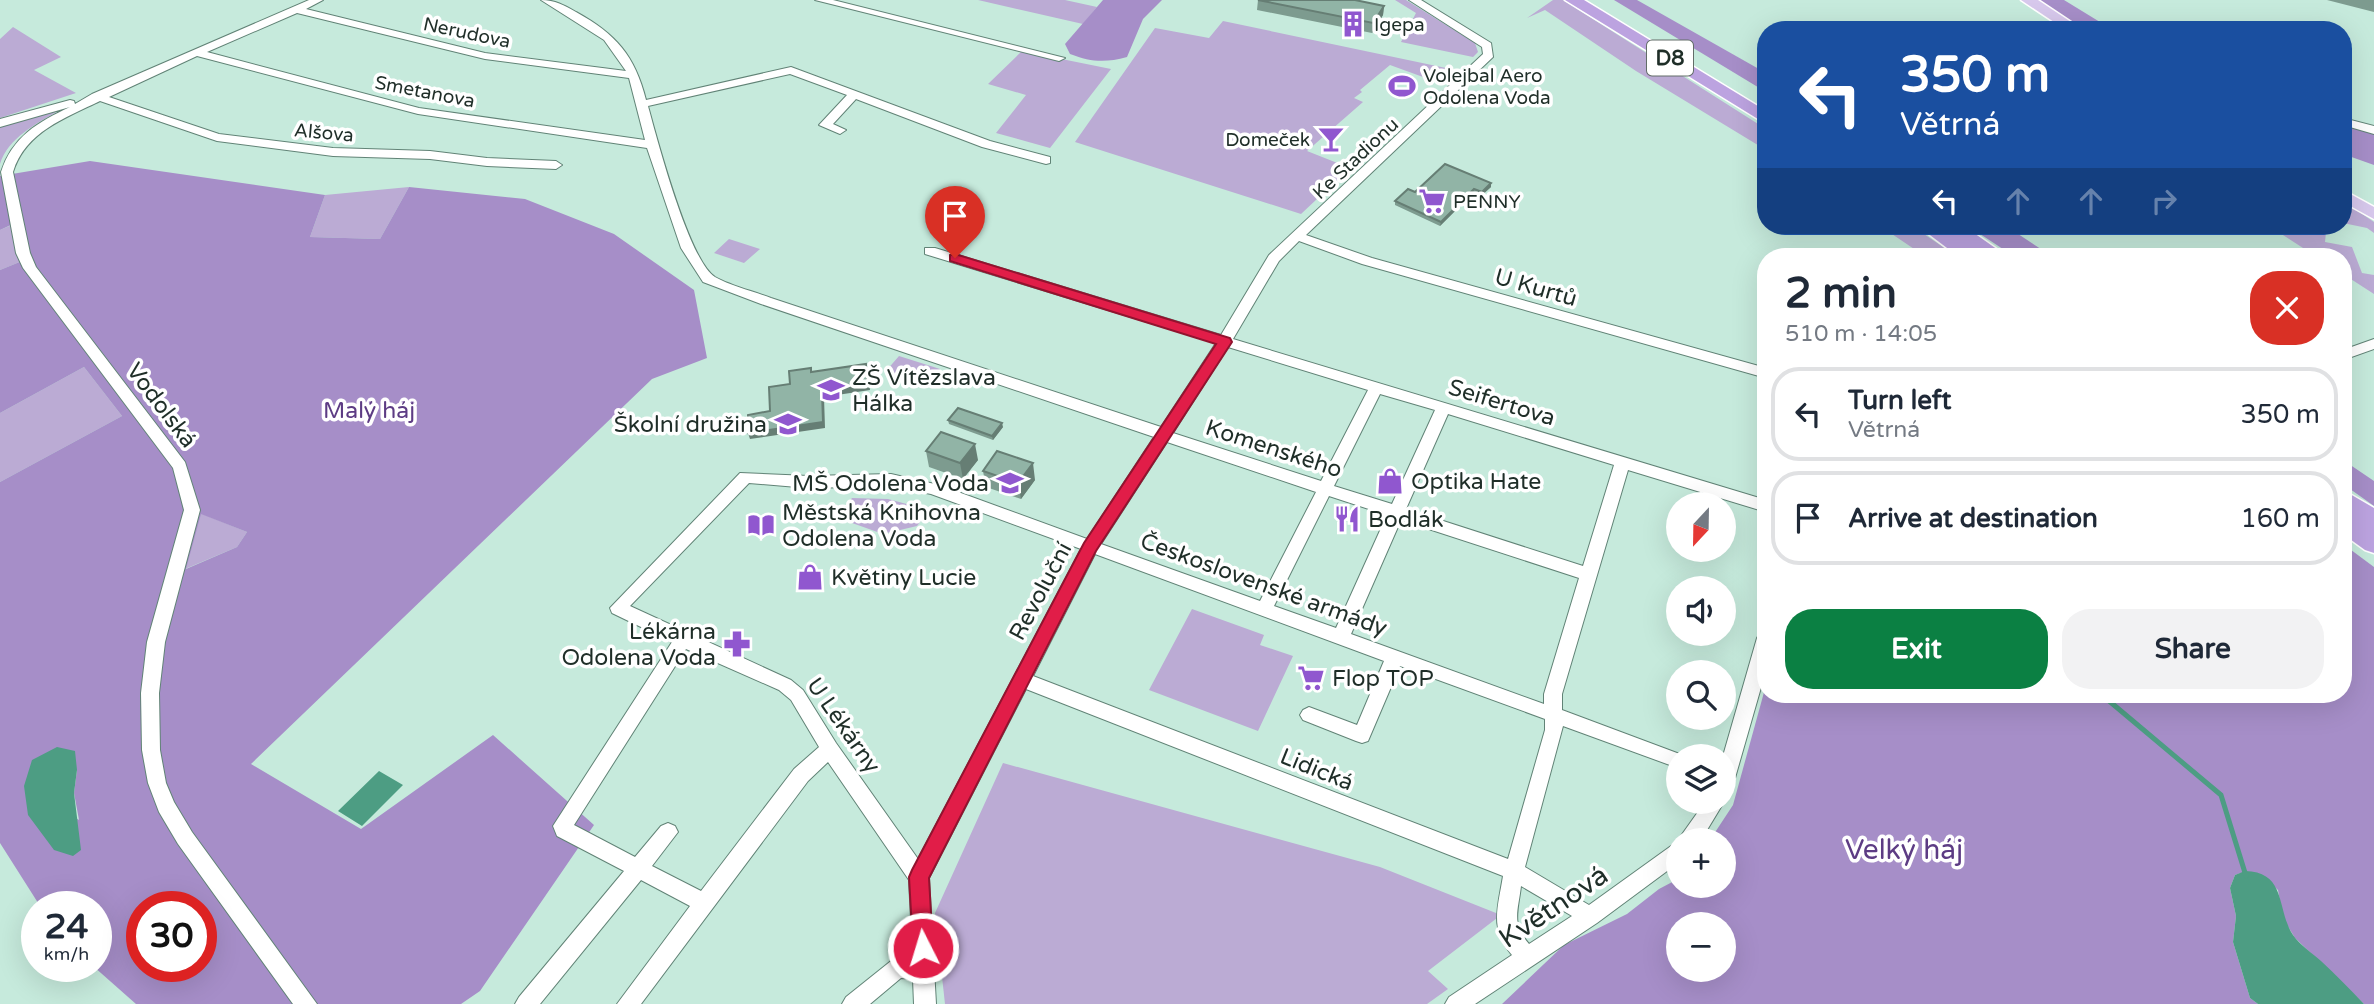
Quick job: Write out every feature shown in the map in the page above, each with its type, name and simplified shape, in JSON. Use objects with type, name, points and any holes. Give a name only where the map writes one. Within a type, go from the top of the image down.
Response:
[{"type":"highway","name":"D8","points":[[1573,0],[1757,113]]},
{"type":"highway","name":"D8","points":[[1594,0],[1757,99]]},
{"type":"highway","points":[[1941,235],[1961,248]]},
{"type":"highway","points":[[1965,235],[1984,248]]},
{"type":"highway","points":[[2352,505],[2374,521]]},
{"type":"highway","points":[[2352,527],[2374,543]]},
{"type":"main road","points":[[2028,0],[2062,21]]},
{"type":"main road","points":[[2352,200],[2374,214]]},
{"type":"street","name":"Vodolská","points":[[306,1004],[185,838],[166,806],[157,783],[151,750],[150,693],[156,642],[193,503],[180,466],[30,268],[23,253],[8,172],[11,159],[22,141],[36,130],[96,96],[318,0]]},
{"type":"street","points":[[545,0],[610,38],[625,56],[643,104],[652,145]]},
{"type":"street","points":[[820,0],[1059,58]]},
{"type":"street","name":"Ke Stadionu","points":[[1297,236],[1489,55],[1487,45],[1414,0]]},
{"type":"street","name":"Nerudova","points":[[295,9],[485,56],[634,75]]},
{"type":"street","points":[[580,19],[603,16]]},
{"type":"street","name":"Smetanova","points":[[195,52],[418,111],[652,145]]},
{"type":"street","points":[[643,104],[791,69],[986,144],[1046,160]]},
{"type":"street","points":[[840,130],[825,125],[853,95]]},
{"type":"street","points":[[0,123],[96,96]]},
{"type":"street","name":"Alšova","points":[[96,96],[217,137],[333,152],[430,155],[487,162],[556,165]]},
{"type":"street","points":[[2352,124],[2374,130]]},
{"type":"street","name":"Komenského","points":[[652,145],[688,248],[708,279],[1325,489],[1588,574]]},
{"type":"street","name":"Revoluční","points":[[919,877],[1090,548],[1224,342],[1274,258],[1297,236]]},
{"type":"street","name":"U Kurtů","points":[[1297,236],[1367,261],[1757,370]]},
{"type":"street","name":"Seifertova","points":[[930,251],[1757,503]]},
{"type":"street","points":[[2352,352],[2374,344]]},
{"type":"street","points":[[1264,610],[1376,388]]},
{"type":"street","points":[[1341,637],[1443,408]]},
{"type":"street","points":[[1527,958],[1509,936],[1506,921],[1514,871],[1553,730],[1553,694],[1622,463]]},
{"type":"street","name":"Československé armády","points":[[618,608],[745,477],[809,482],[908,483],[933,489],[1666,756]]},
{"type":"street","name":"U Lékárny","points":[[618,608],[785,685],[797,695],[919,877]]},
{"type":"street","points":[[681,639],[675,654],[563,826],[564,830],[705,903]]},
{"type":"street","points":[[1308,715],[1362,736],[1395,656]]},
{"type":"street","points":[[1735,744],[1757,669]]},
{"type":"street","name":"Lidická","points":[[1021,679],[1514,871],[1590,916]]},
{"type":"street","points":[[628,1004],[800,775],[830,748]]},
{"type":"street","points":[[526,1004],[668,832]]},
{"type":"street","name":"Květnová","points":[[1456,1004],[1590,916],[1666,862]]},
{"type":"street","points":[[919,877],[925,1004]]},
{"type":"street","points":[[853,1004],[898,968],[924,969]]},
{"type":"shaded area","points":[[978,0],[1065,0],[1097,7],[1083,24]]},
{"type":"shaded area","points":[[1395,0],[1406,0],[1475,43],[1478,52],[1473,57],[1401,42],[1416,13]]},
{"type":"shaded area","points":[[1553,0],[1563,0],[1757,123],[1757,145],[1636,71],[1545,10],[1527,18]]},
{"type":"shaded area","points":[[1223,21],[1446,68],[1434,81],[1390,65],[1360,90],[1362,92],[1354,98],[1363,102],[1307,151],[1350,168],[1301,214],[1075,142],[1155,28],[1209,38]]},
{"type":"shaded area","points":[[13,27],[61,57],[34,70],[76,93],[0,118],[0,39]]},
{"type":"shaded area","points":[[1022,51],[1111,69],[1050,148],[996,133],[1026,95],[988,84]]},
{"type":"shaded area","points":[[55,109],[58,111],[16,139],[0,164],[0,125]]},
{"type":"shaded area","points":[[409,187],[380,239],[310,237],[325,195]]},
{"type":"shaded area","points":[[2352,207],[2374,222],[2374,233],[2367,228],[2352,225]]},
{"type":"shaded area","points":[[14,224],[22,261],[0,270],[0,230]]},
{"type":"shaded area","points":[[1893,235],[1925,235],[1945,248],[1913,248]]},
{"type":"shaded area","points":[[2283,235],[2326,235],[2325,242],[2352,247],[2362,273],[2374,275],[2374,294],[2352,280],[2352,248],[2303,248]]},
{"type":"shaded area","points":[[729,239],[760,249],[744,263],[714,253]]},
{"type":"shaded area","points":[[899,356],[940,369],[927,384],[886,371]]},
{"type":"shaded area","points":[[84,367],[122,416],[0,482],[0,413]]},
{"type":"shaded area","points":[[852,498],[888,499],[929,510],[917,526],[883,534],[838,518]]},
{"type":"shaded area","points":[[200,513],[247,532],[237,547],[185,569]]},
{"type":"shaded area","points":[[1192,609],[1264,635],[1260,645],[1293,656],[1258,731],[1149,690]]},
{"type":"shaded area","points":[[57,747],[75,751],[77,770],[74,793],[81,850],[73,856],[54,850],[28,815],[24,786],[32,760]]},
{"type":"shaded area","points":[[1003,763],[1380,867],[1501,915],[1428,971],[1448,989],[1427,1004],[945,1004],[935,913]]},
{"type":"shaded area","points":[[379,771],[403,785],[362,826],[338,811]]},
{"type":"shaded area","points":[[2245,871],[2268,878],[2278,894],[2293,935],[2364,1004],[2258,1004],[2250,998],[2233,942],[2236,916],[2230,888],[2235,875]]},
{"type":"green space","points":[[1103,0],[1162,0],[1143,19],[1127,57],[1098,61],[1070,54],[1065,44]]},
{"type":"green space","points":[[1614,0],[1637,0],[1757,68],[1757,87]]},
{"type":"green space","points":[[2034,0],[2064,0],[2098,21],[2068,21]]},
{"type":"green space","points":[[2352,126],[2374,132],[2374,165],[2352,157]]},
{"type":"green space","name":"Malý háj","points":[[90,161],[325,195],[310,237],[380,239],[409,187],[525,199],[614,234],[694,290],[707,358],[652,379],[251,764],[361,829],[493,735],[594,825],[480,991],[461,1004],[136,1004],[111,982],[112,891],[30,891],[0,843],[0,482],[122,416],[84,367],[0,413],[0,270],[22,261],[13,224],[0,230],[0,176]],"holes":[[[201,514],[247,532],[237,547],[186,569]],[[77,770],[74,793],[79,820],[24,786]]]},
{"type":"green space","points":[[1982,235],[2020,235],[2039,248],[2001,248]]},
{"type":"green space","points":[[2352,466],[2374,481],[2374,506],[2352,490]]},
{"type":"green space","name":"Velký háj","points":[[2352,551],[2374,567],[2374,1004],[2364,1004],[2295,938],[2283,918],[2278,890],[2253,873],[2242,873],[2235,875],[2230,888],[2236,916],[2233,942],[2250,998],[2258,1004],[1502,1004],[1564,945],[1627,914],[1666,885],[1666,898],[1736,898],[1736,828],[1718,828],[1727,814],[1736,814],[1736,794],[1761,703],[2352,703]]},
{"type":"building","points":[[1258,0],[1355,0],[1384,6],[1373,23]]},
{"type":"building","name":"PENNY","points":[[1445,164],[1491,183],[1482,192],[1474,189],[1441,222],[1395,201],[1408,189],[1415,192]]},
{"type":"building","points":[[866,364],[868,384],[822,391],[823,422],[748,433],[748,415],[770,411],[769,387],[790,384],[789,371],[811,368],[811,372]]},
{"type":"building","name":"MŠ Odolena Voda","points":[[958,408],[1002,423],[992,436],[948,420]]},
{"type":"building","points":[[941,432],[975,444],[960,463],[926,451]]},
{"type":"building","points":[[997,451],[1033,463],[1018,483],[983,471]]},
{"type":"waterway","points":[[2112,703],[2221,795],[2246,876]]},
{"type":"place","name":"Igepa","points":[[1353,24]]},
{"type":"place","name":"Volejbal Aero Odolena Voda","points":[[1402,86]]},
{"type":"place","name":"Domeček","points":[[1331,139]]},
{"type":"place","name":"PENNY","points":[[1432,201]]},
{"type":"place","name":"ZŠ Vítězslava Hálka","points":[[831,390]]},
{"type":"place","name":"Školní družina","points":[[788,424]]},
{"type":"place","name":"Optika Hate","points":[[1390,481]]},
{"type":"place","name":"MŠ Odolena Voda","points":[[1010,483]]},
{"type":"place","name":"Bodlák","points":[[1347,519]]},
{"type":"place","name":"Městská Knihovna Odolena Voda","points":[[761,525]]},
{"type":"place","name":"Květiny Lucie","points":[[810,577]]},
{"type":"place","name":"Lékárna Odolena Voda","points":[[737,644]]},
{"type":"place","name":"Flop TOP","points":[[1311,678]]},
{"type":"route","points":[[923,948],[919,877],[1090,548],[1224,342],[955,258]]}]
